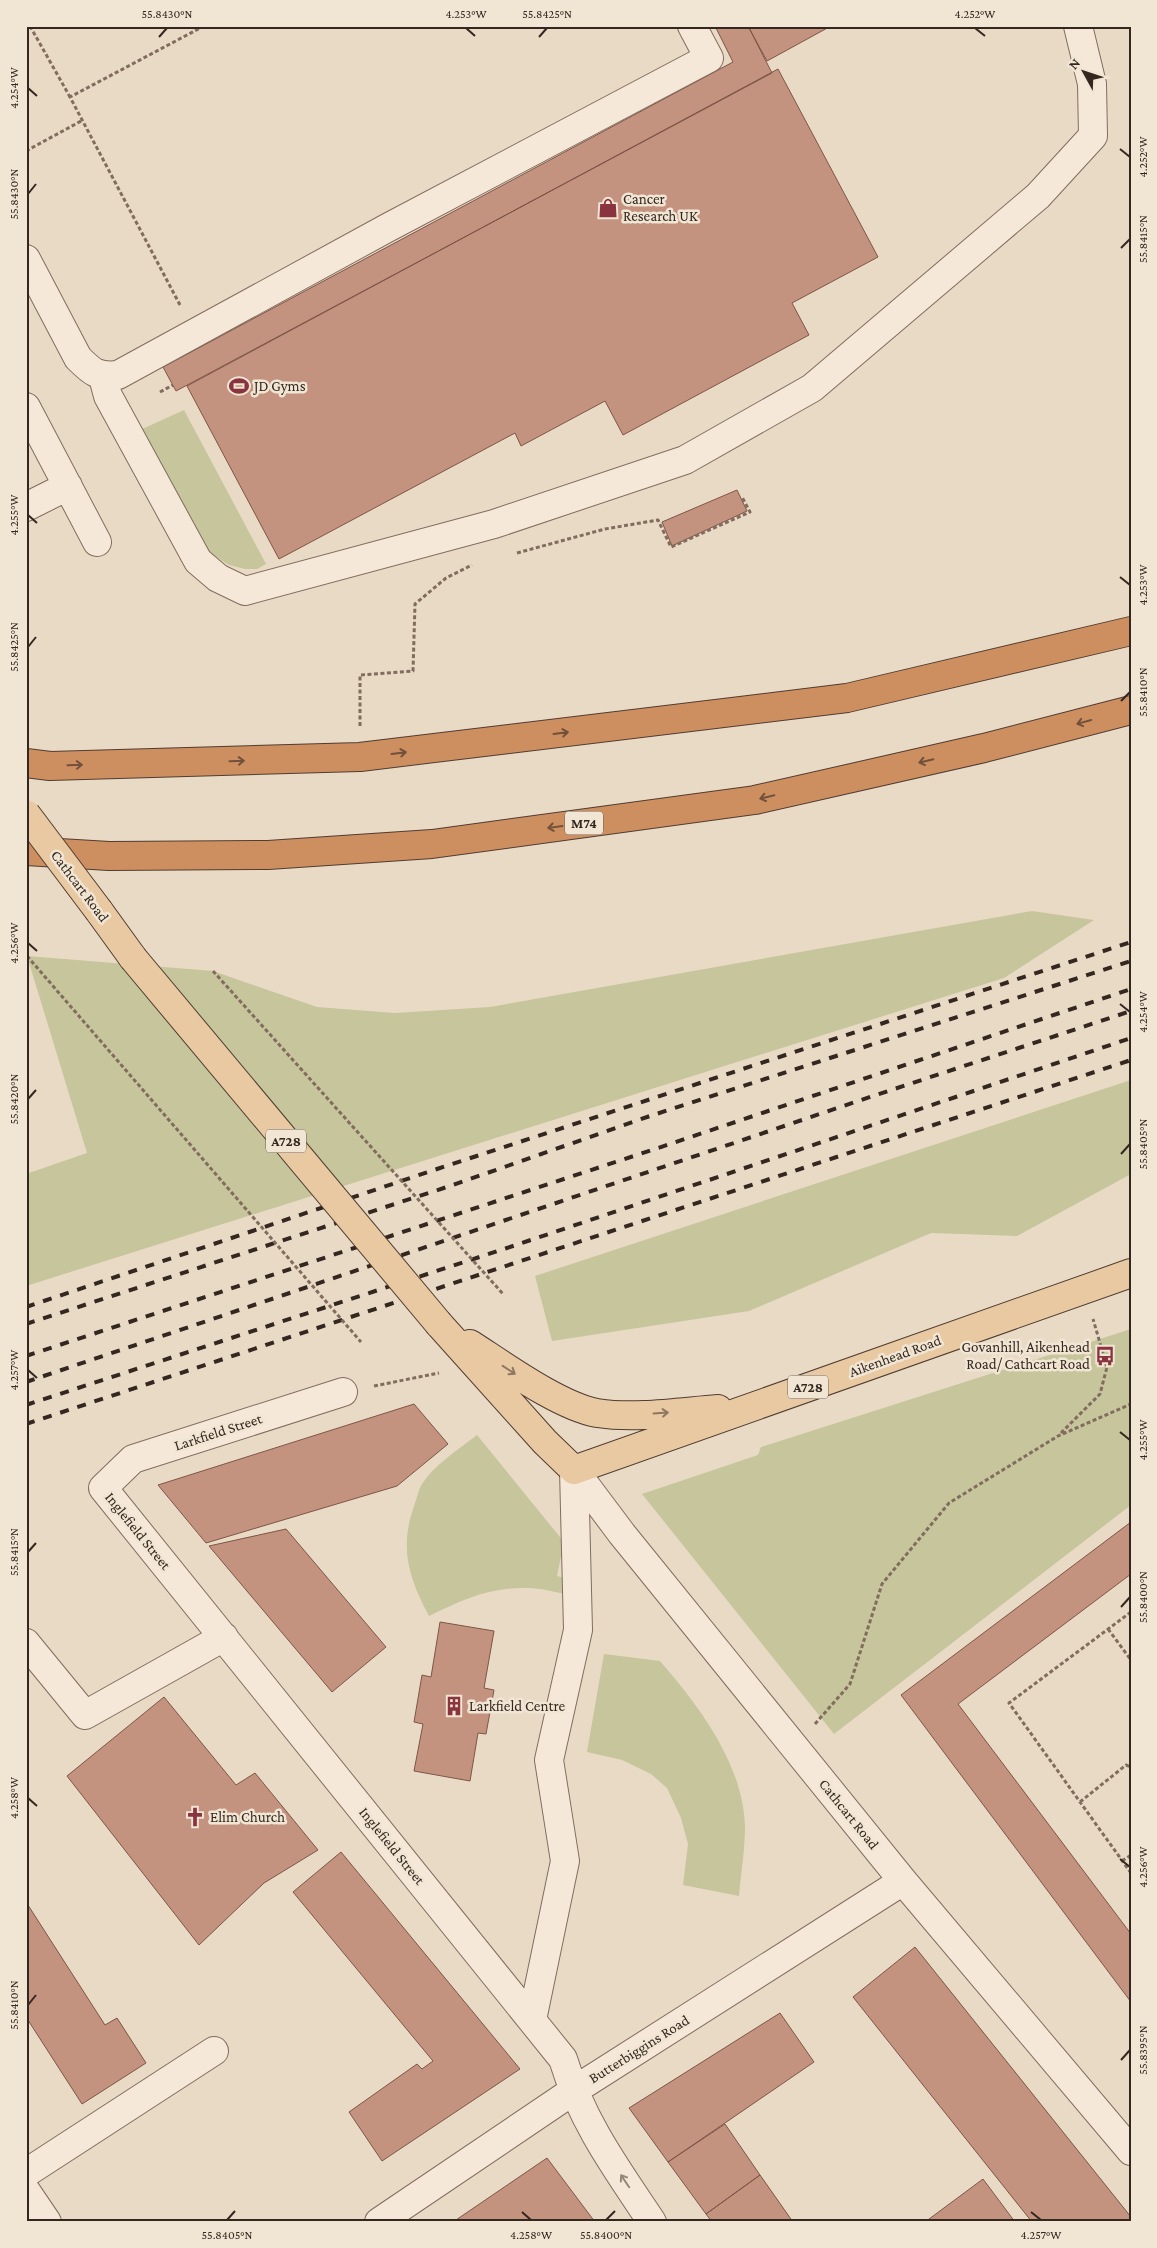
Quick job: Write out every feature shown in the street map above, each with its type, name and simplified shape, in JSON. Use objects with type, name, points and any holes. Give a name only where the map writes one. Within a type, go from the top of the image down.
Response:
[{"type":"highway","points":[[26,762],[50,766],[360,757],[847,698],[1131,631]]},
{"type":"highway","name":"M74","points":[[26,851],[109,856],[268,855],[432,844],[755,800],[984,748],[1131,710]]},
{"type":"main road","name":"Cathcart Road","points":[[26,814],[133,958],[439,1324]]},
{"type":"main road","name":"Aikenhead Road","points":[[574,1470],[1131,1273]]},
{"type":"main road","name":"A728","points":[[439,1324],[545,1442],[574,1470]]},
{"type":"main road","points":[[439,1324],[521,1378],[566,1402],[595,1413],[624,1415],[753,1406]]},
{"type":"street","points":[[26,259],[78,358],[90,370],[103,377],[118,375],[194,332],[709,58],[692,26]]},
{"type":"street","points":[[103,377],[108,396],[198,561],[218,578],[245,591],[494,524],[685,460],[812,388],[1038,196],[1093,136],[1092,84],[1078,26]]},
{"type":"street","points":[[26,407],[97,542]]},
{"type":"street","points":[[26,507],[68,486]]},
{"type":"street","name":"Larkfield Street","points":[[103,1488],[133,1459],[343,1392]]},
{"type":"street","points":[[532,2020],[566,1861],[549,1760],[578,1630],[574,1470]]},
{"type":"street","name":"Cathcart Road","points":[[574,1470],[622,1534],[903,1881],[1131,2151]]},
{"type":"street","name":"Inglefield Street","points":[[103,1488],[564,2059],[573,2091],[598,2141],[652,2222]]},
{"type":"street","points":[[26,1643],[85,1715],[224,1637]]},
{"type":"street","name":"Butterbiggins Road","points":[[379,2222],[573,2091],[903,1881]]},
{"type":"street","points":[[26,2173],[214,2051]]},
{"type":"street","points":[[26,2191],[47,2222]]},
{"type":"path","points":[[30,26],[83,120],[194,332]]},
{"type":"path","points":[[70,97],[204,26]]},
{"type":"path","points":[[26,151],[83,120]]},
{"type":"path","points":[[512,554],[605,529],[658,520],[672,548],[750,512],[742,497]]},
{"type":"path","points":[[360,757],[360,675],[413,671],[415,604],[446,578],[474,564]]},
{"type":"path","points":[[27,956],[361,1342]]},
{"type":"path","points":[[213,970],[504,1295]]},
{"type":"path","points":[[1058,1436],[1100,1394],[1107,1367],[1085,1288]]},
{"type":"path","points":[[343,1392],[476,1366]]},
{"type":"path","points":[[794,1746],[850,1684],[882,1584],[949,1502],[1058,1436],[1131,1404]]},
{"type":"path","points":[[1131,1612],[1009,1703],[1131,1873]]},
{"type":"path","points":[[1108,1629],[1131,1660]]},
{"type":"path","points":[[1080,1802],[1126,1765],[1131,1767]]},
{"type":"path","points":[[1122,1861],[1131,1855]]},
{"type":"green space","points":[[184,410],[266,564],[257,569],[245,569],[229,565],[204,549],[140,430]]},
{"type":"green space","points":[[1032,911],[1094,920],[1004,978],[26,1286],[26,1174],[87,1153],[27,956],[213,971],[317,1007],[395,1013],[490,1007]]},
{"type":"green space","points":[[1131,1080],[1131,1174],[1017,1236],[931,1233],[749,1311],[552,1341],[535,1276]]},
{"type":"green space","points":[[1131,1329],[1131,1505],[834,1734],[642,1494],[758,1455],[761,1447]]},
{"type":"green space","points":[[477,1435],[564,1542],[557,1576],[568,1579],[566,1594],[533,1588],[501,1590],[465,1600],[429,1616],[416,1589],[408,1563],[407,1536],[410,1522],[419,1489],[427,1477],[447,1458]]},
{"type":"green space","points":[[604,1654],[660,1661],[704,1717],[728,1758],[742,1803],[745,1826],[739,1896],[683,1885],[688,1844],[681,1818],[667,1788],[651,1774],[622,1760],[587,1752]]},
{"type":"building","points":[[715,26],[748,26],[772,73],[176,391],[163,367],[733,62]]},
{"type":"building","points":[[748,26],[831,26],[767,61]]},
{"type":"building","points":[[778,69],[878,257],[792,303],[809,335],[623,435],[605,401],[521,446],[515,433],[279,559],[187,386]]},
{"type":"building","points":[[737,490],[747,511],[672,546],[662,522]]},
{"type":"building","points":[[414,1404],[448,1444],[397,1486],[206,1543],[158,1485]]},
{"type":"building","points":[[1131,1522],[1131,1574],[958,1704],[1131,1934],[1131,2002],[901,1695]]},
{"type":"building","points":[[286,1529],[386,1647],[332,1692],[209,1546]]},
{"type":"building","name":"Larkfield Centre","points":[[440,1622],[494,1631],[484,1688],[494,1690],[486,1734],[478,1733],[470,1781],[414,1771],[423,1724],[414,1722],[422,1675],[431,1677]]},
{"type":"building","name":"Elim Church","points":[[164,1697],[236,1785],[255,1773],[318,1850],[264,1883],[199,1945],[67,1776]]},
{"type":"building","points":[[341,1852],[520,2069],[382,2161],[349,2112],[417,2064],[422,2069],[433,2061],[293,1892]]},
{"type":"building","points":[[26,1902],[105,2025],[117,2018],[146,2063],[82,2104],[26,2017]]},
{"type":"building","points":[[915,1947],[1131,2217],[1127,2222],[1032,2222],[853,1997]]},
{"type":"building","points":[[780,2013],[814,2062],[668,2162],[629,2108]]},
{"type":"building","points":[[725,2124],[760,2175],[706,2214],[668,2162]]},
{"type":"building","points":[[547,2158],[595,2222],[453,2222]]},
{"type":"building","points":[[760,2175],[793,2222],[712,2222],[706,2214]]},
{"type":"building","points":[[983,2179],[1015,2222],[925,2222]]},
{"type":"railway","points":[[26,1307],[440,1168],[1131,942]]},
{"type":"railway","points":[[26,1324],[450,1186],[650,1116],[1131,961]]},
{"type":"railway","points":[[26,1356],[658,1148],[1131,989]]},
{"type":"railway","points":[[26,1382],[873,1096],[1131,1011]]},
{"type":"railway","points":[[26,1405],[507,1248],[1131,1038]]},
{"type":"railway","points":[[26,1424],[1131,1060]]},
{"type":"place","name":"Cancer Research UK","points":[[608,208]]},
{"type":"place","name":"JD Gyms","points":[[239,386]]},
{"type":"place","name":"Govanhill, Aikenhead Road/ Cathcart Road","points":[[1105,1356]]},
{"type":"place","name":"Larkfield Centre","points":[[454,1706]]},
{"type":"place","name":"Elim Church","points":[[195,1817]]}]
